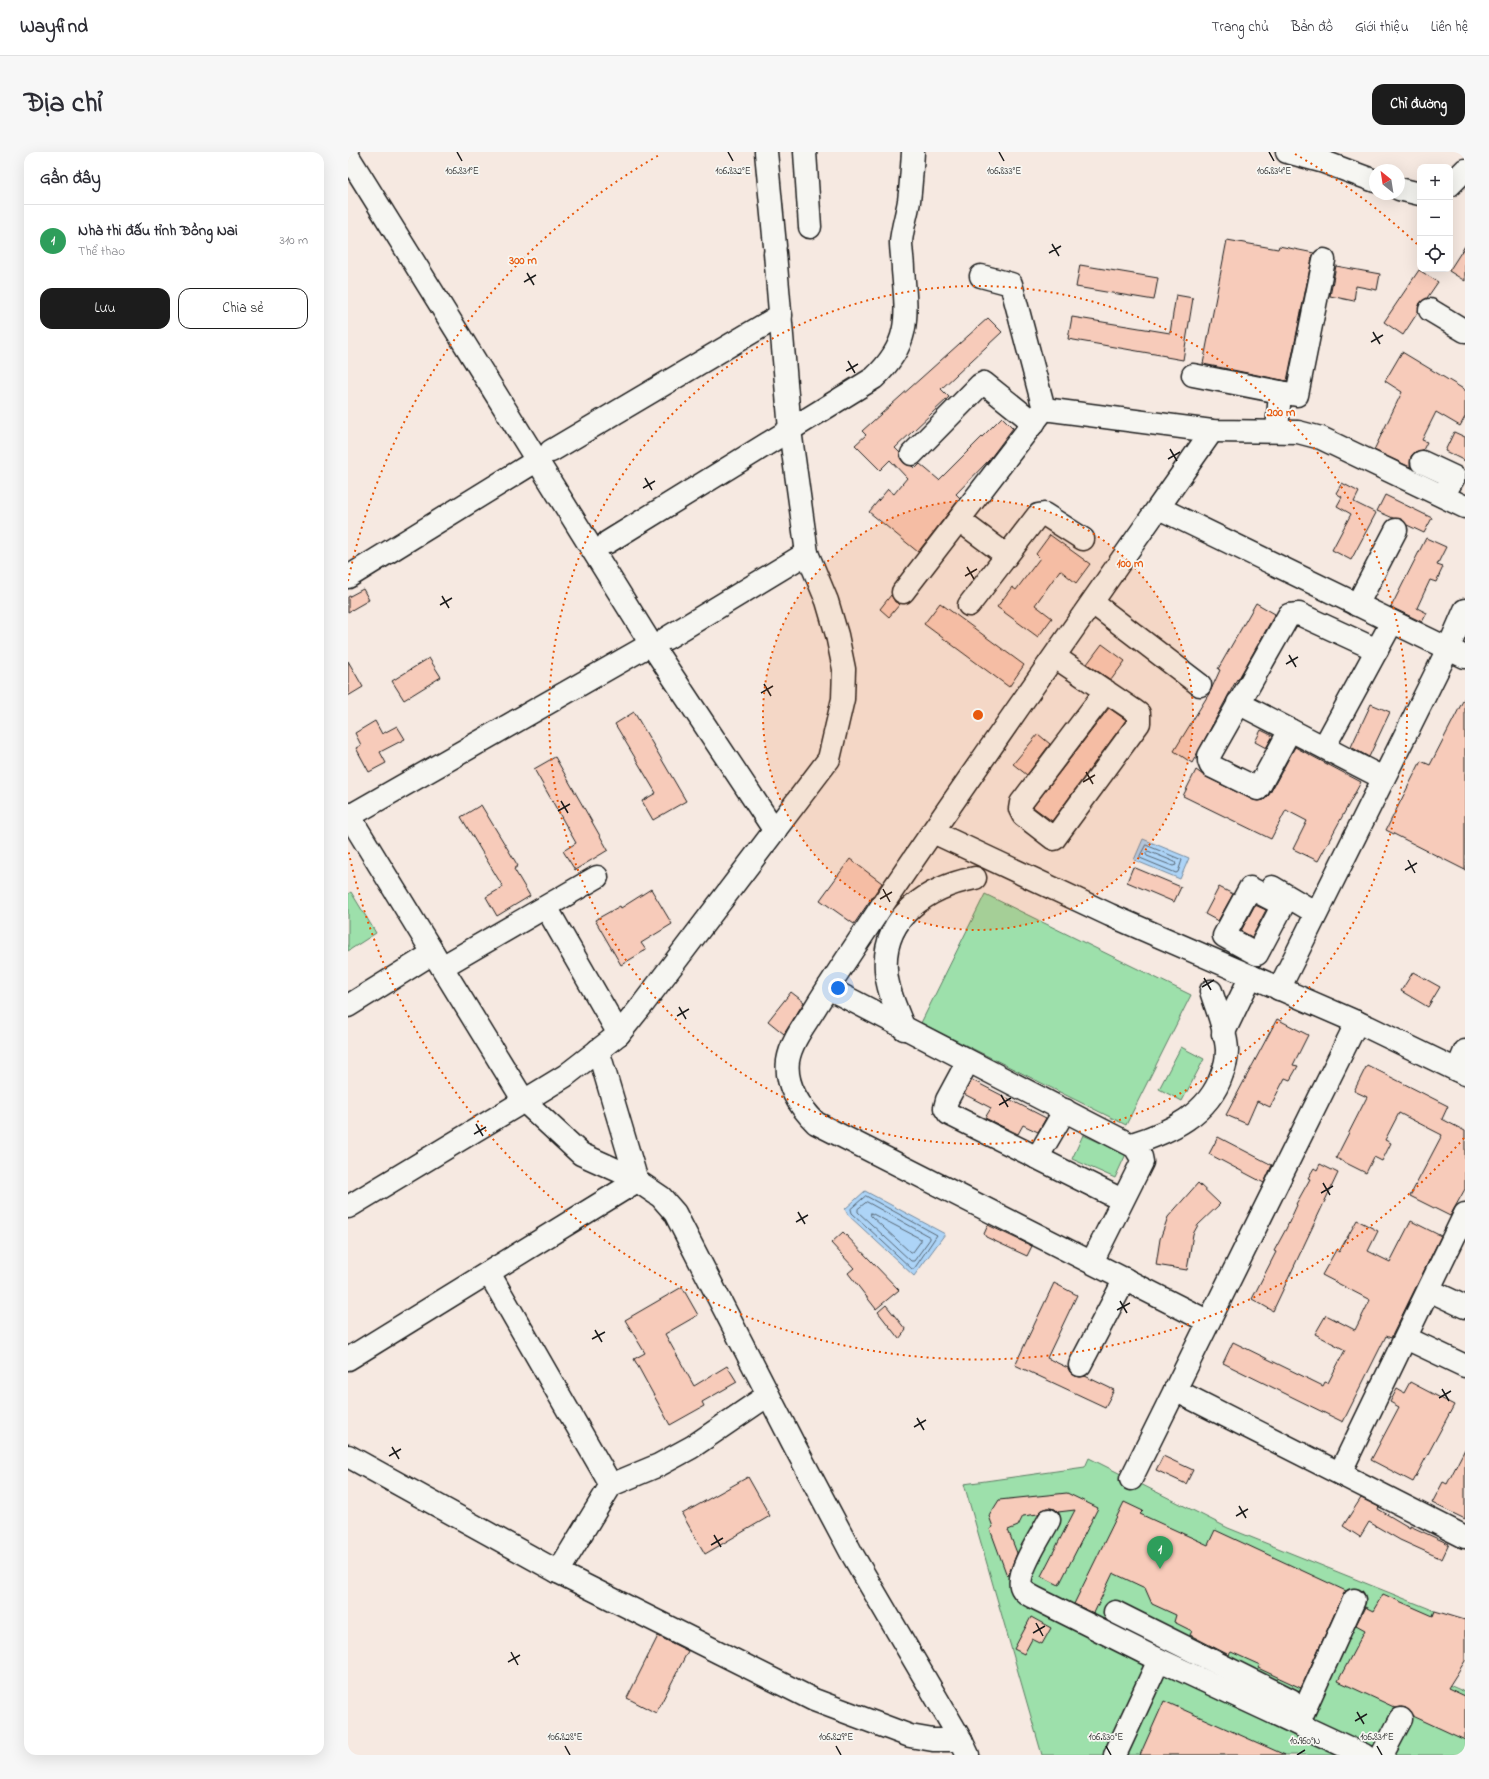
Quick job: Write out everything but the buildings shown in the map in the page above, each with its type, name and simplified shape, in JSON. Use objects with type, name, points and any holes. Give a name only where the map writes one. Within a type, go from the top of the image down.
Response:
[{"type":"street","points":[[348,1207],[565,1076],[619,1034],[829,759],[843,699],[844,669],[837,634],[824,594],[807,553],[790,430],[766,152]]},
{"type":"street","points":[[805,152],[810,227]]},
{"type":"street","points":[[608,542],[874,378],[887,366],[898,347],[906,324],[901,243],[909,201],[913,152]]},
{"type":"street","points":[[1287,152],[1324,162],[1369,179]]},
{"type":"street","points":[[348,156],[544,456],[775,831]]},
{"type":"street","points":[[1453,182],[1465,170]]},
{"type":"street","points":[[1405,190],[1417,193]]},
{"type":"street","points":[[1193,375],[1297,395],[1324,260]]},
{"type":"street","points":[[903,592],[1039,416],[1011,284],[981,276]]},
{"type":"street","points":[[1430,310],[1465,331]]},
{"type":"street","points":[[348,577],[544,456],[781,315]]},
{"type":"street","points":[[912,454],[980,385],[984,383],[1039,416],[1212,431],[1298,432],[1321,438],[1465,507]]},
{"type":"street","points":[[1277,431],[1280,392]]},
{"type":"street","points":[[1207,1322],[1092,1262],[816,1123],[804,1111],[794,1094],[789,1078],[788,1061],[792,1048],[802,1029],[828,988],[933,832],[1212,431]]},
{"type":"street","points":[[1422,462],[1457,472],[1443,496]]},
{"type":"street","points":[[1159,508],[1456,653]]},
{"type":"street","points":[[969,605],[1038,515],[1044,514],[1083,539]]},
{"type":"street","points":[[959,520],[1006,556]]},
{"type":"street","points":[[1357,605],[1396,530]]},
{"type":"street","points":[[807,553],[659,641],[348,816],[524,1101],[581,1154],[630,1176],[661,1197],[675,1213],[768,1395],[852,1554],[964,1748]]},
{"type":"street","points":[[1093,602],[1200,685]]},
{"type":"street","points":[[1280,989],[1383,778],[1456,653],[1465,610]]},
{"type":"street","points":[[1290,730],[1258,788],[1211,766],[1208,762],[1209,756],[1238,703],[1289,615],[1299,614],[1377,650]]},
{"type":"street","points":[[1324,748],[1392,622]]},
{"type":"street","points":[[1055,657],[1106,691],[1138,714],[1139,723],[1054,839],[1023,815],[1020,809],[1021,803],[1106,691]]},
{"type":"street","points":[[1238,703],[1383,778]]},
{"type":"street","points":[[933,832],[1110,915],[1357,1022],[1462,1065]]},
{"type":"street","points":[[1248,873],[1316,913]]},
{"type":"street","points":[[348,1006],[546,907],[597,877]]},
{"type":"street","points":[[904,1029],[891,993],[886,971],[887,955],[894,931],[902,918],[921,899],[946,886],[975,878]]},
{"type":"street","points":[[546,907],[619,1034]]},
{"type":"street","points":[[1270,929],[1301,945]]},
{"type":"street","points":[[1223,1034],[1251,976]]},
{"type":"street","points":[[828,988],[904,1029],[1132,1144],[1138,1152],[1142,1162],[1092,1262]]},
{"type":"street","points":[[1132,1144],[1157,1136],[1194,1115],[1208,1101],[1219,1085],[1226,1065],[1227,1050],[1211,991]]},
{"type":"street","points":[[1131,1478],[1357,1022]]},
{"type":"street","points":[[598,1050],[637,1181]]},
{"type":"street","points":[[968,1061],[947,1100],[945,1108],[948,1114],[1122,1200]]},
{"type":"street","points":[[1037,1158],[1065,1110]]},
{"type":"street","points":[[348,1360],[637,1181]]},
{"type":"street","points":[[1340,1473],[1429,1290],[1458,1248],[1465,1214]]},
{"type":"street","points":[[489,1273],[611,1485]]},
{"type":"street","points":[[1080,1365],[1125,1279]]},
{"type":"street","points":[[1429,1290],[1465,1307]]},
{"type":"street","points":[[1406,1338],[1465,1366]]},
{"type":"street","points":[[1174,1390],[1465,1537]]},
{"type":"street","points":[[558,1572],[611,1485],[659,1465],[692,1447],[768,1395]]},
{"type":"street","points":[[348,1456],[558,1572],[814,1700],[910,1736],[934,1740],[964,1748]]},
{"type":"street","points":[[1049,1520],[1022,1572],[1021,1585],[1023,1591],[1034,1598],[1159,1660],[1222,1677],[1291,1700]]},
{"type":"street","points":[[1298,1724],[1354,1600]]},
{"type":"street","points":[[1115,1612],[1298,1724],[1331,1748],[1364,1755]]},
{"type":"street","points":[[1114,1755],[1159,1660]]},
{"type":"street","points":[[1382,1755],[1401,1719]]},
{"type":"green space","points":[[351,892],[376,933],[348,951],[348,894]]},
{"type":"green space","points":[[985,894],[1191,995],[1126,1125],[921,1023]]},
{"type":"green space","points":[[1181,1047],[1204,1059],[1182,1101],[1159,1089]]},
{"type":"green space","points":[[1083,1135],[1126,1154],[1115,1178],[1072,1159]]},
{"type":"green space","points":[[1089,1458],[1228,1528],[1435,1611],[1411,1661],[1415,1670],[1465,1692],[1465,1755],[1042,1755],[964,1484],[1085,1467]]},
{"type":"water","points":[[1143,839],[1189,858],[1180,879],[1134,860]]},
{"type":"water","points":[[865,1191],[945,1234],[914,1276],[848,1215],[845,1209]]},
{"type":"place","name":"Nhà thi đấu tỉnh Đồng Nai","points":[[1160,1569]]}]
